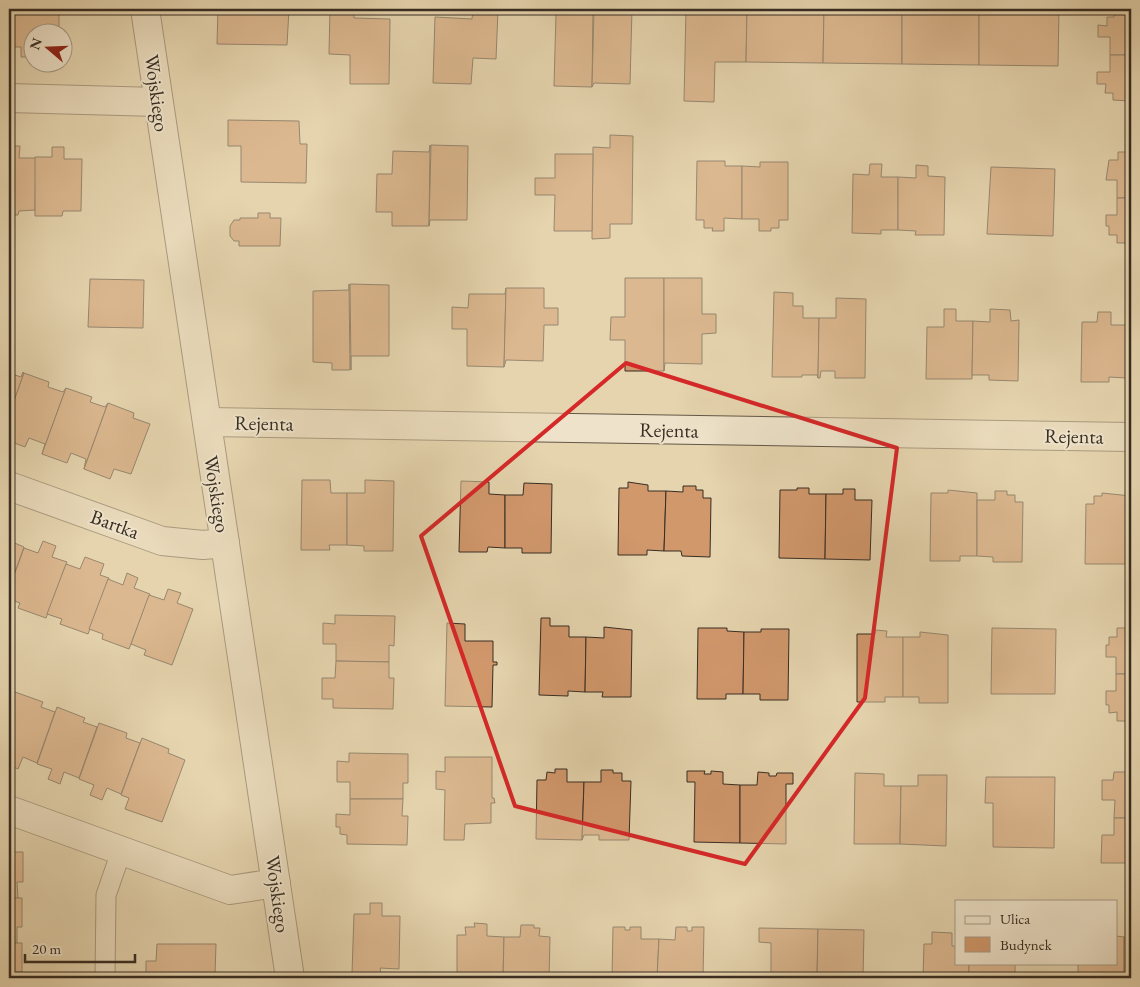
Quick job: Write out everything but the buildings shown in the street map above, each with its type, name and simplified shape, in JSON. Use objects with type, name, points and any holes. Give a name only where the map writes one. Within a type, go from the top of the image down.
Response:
[{"type":"street","name":"Wojskiego","points":[[145,9],[290,978]]},
{"type":"street","points":[[9,98],[158,102]]},
{"type":"street","name":"Rejenta","points":[[207,422],[1131,437]]},
{"type":"street","name":"Bartka","points":[[9,486],[162,541],[203,546],[225,543]]},
{"type":"street","points":[[9,810],[230,890],[276,882]]},
{"type":"lane","points":[[105,978],[106,895],[121,852]]},
{"type":"highlighted area","points":[[626,363],[897,448],[865,698],[745,864],[515,806],[421,536]]}]
